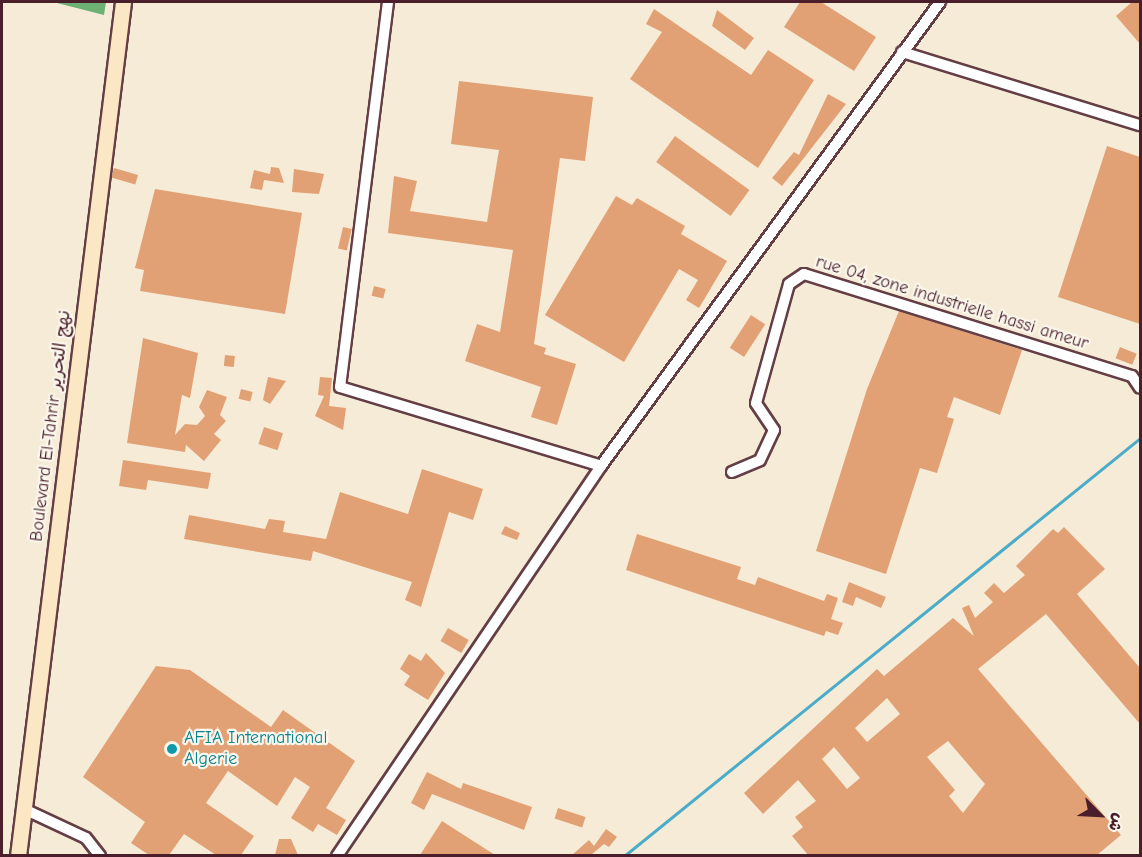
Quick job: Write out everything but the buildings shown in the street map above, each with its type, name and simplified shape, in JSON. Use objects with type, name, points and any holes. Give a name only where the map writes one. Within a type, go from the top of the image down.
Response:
[{"type":"main road","name":"Boulevard El-Tahrir نهج التحرير","points":[[18,855],[123,2]]},
{"type":"street","points":[[388,2],[339,387],[600,466]]},
{"type":"street","points":[[337,855],[600,466],[940,2]]},
{"type":"street","points":[[902,52],[1140,125]]},
{"type":"street","name":"rue 04, zone industrielle hassi ameur","points":[[732,472],[760,460],[774,430],[756,403],[789,284],[804,274],[1132,376],[1140,388]]},
{"type":"street","points":[[24,809],[86,838],[100,855]]},
{"type":"green space","points":[[53,2],[106,2],[104,15]]},
{"type":"waterway","points":[[624,856],[1140,438]]},
{"type":"place","name":"AFIA International Algerie","points":[[172,749]]}]
